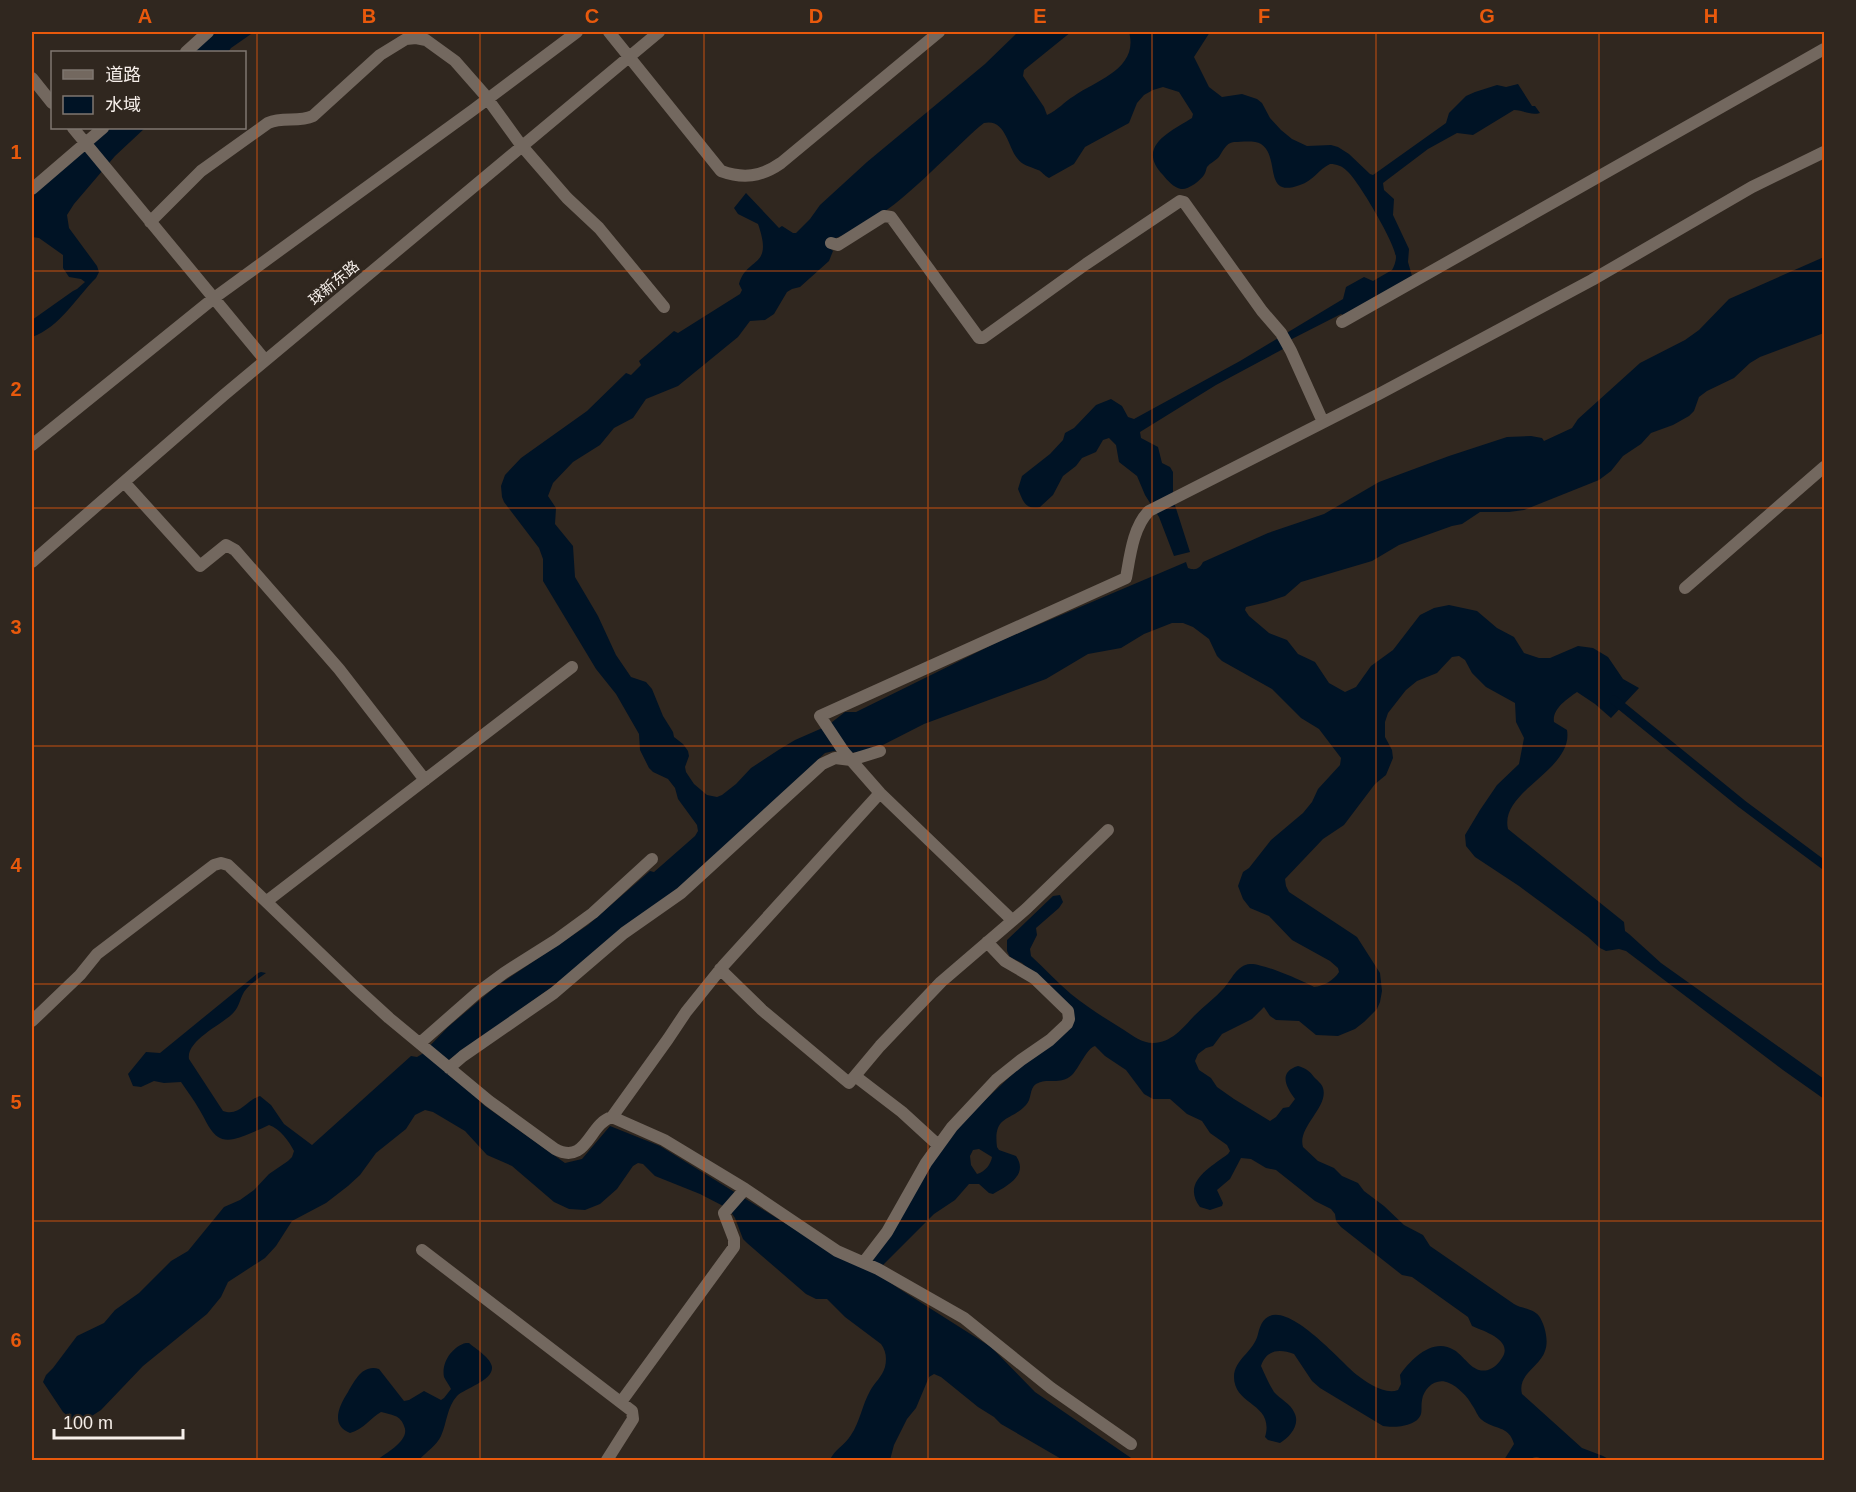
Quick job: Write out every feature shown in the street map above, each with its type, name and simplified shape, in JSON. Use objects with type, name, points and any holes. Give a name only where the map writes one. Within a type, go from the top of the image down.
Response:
[{"type":"street","points":[[187,51],[208,32]]},
{"type":"street","points":[[32,445],[213,298],[488,100],[577,32]]},
{"type":"street","points":[[609,32],[720,171],[746,177],[761,174],[781,163],[939,32]]},
{"type":"street","name":"球新东路","points":[[32,562],[265,360],[659,32]]},
{"type":"street","points":[[150,222],[201,171],[268,123],[280,119],[303,120],[313,116],[380,55],[406,39],[416,38],[426,40],[448,54],[488,100],[521,145],[567,198],[600,228],[664,307]]},
{"type":"street","points":[[1342,322],[1824,49]]},
{"type":"street","points":[[32,78],[51,102]]},
{"type":"street","points":[[74,129],[265,360]]},
{"type":"street","points":[[32,189],[102,129]]},
{"type":"street","points":[[1012,920],[880,793],[848,756],[820,716],[1126,578],[1139,524],[1144,515],[1155,507],[1379,394],[1592,280],[1752,187],[1824,152]]},
{"type":"street","points":[[831,243],[838,244],[884,216],[891,217],[979,338],[983,338],[1180,201],[1184,202],[1262,311],[1281,333],[1292,351],[1323,422]]},
{"type":"street","points":[[1685,588],[1824,467]]},
{"type":"street","points":[[124,482],[200,566],[226,545],[235,550],[339,669],[425,780]]},
{"type":"street","points":[[267,901],[572,667]]},
{"type":"street","points":[[448,1066],[554,993],[624,933],[681,893],[822,764],[835,758],[880,751]]},
{"type":"street","points":[[32,1022],[80,975],[97,954],[214,865],[224,864],[231,866],[354,986],[489,1101],[555,1149],[562,1152],[578,1150],[605,1120],[612,1117],[686,1012],[720,969],[880,793]]},
{"type":"street","points":[[720,969],[762,1010],[849,1083],[880,1046],[941,982],[1012,920],[1108,830]]},
{"type":"street","points":[[421,1044],[477,993],[593,913],[652,859]]},
{"type":"street","points":[[864,1262],[891,1225],[916,1180],[952,1127],[996,1080],[1050,1040],[1067,1024],[1069,1019],[1068,1011],[1034,978],[1005,961],[987,942]]},
{"type":"street","points":[[855,1076],[903,1112],[938,1145]]},
{"type":"street","points":[[612,1117],[664,1140],[837,1251],[864,1262],[964,1317],[1051,1388],[1131,1444]]},
{"type":"street","points":[[621,1402],[734,1247],[734,1239],[724,1213],[744,1190]]},
{"type":"street","points":[[422,1250],[632,1411],[633,1419],[607,1461]]},
{"type":"water","points":[[214,32],[254,32],[229,51],[192,51]]},
{"type":"water","points":[[1018,32],[1071,32],[1024,70],[1023,76],[1047,115],[1114,72],[1122,64],[1128,55],[1129,32],[1210,32],[1194,57],[1209,87],[1222,97],[1242,94],[1257,99],[1262,103],[1270,118],[1292,139],[1307,146],[1338,147],[1373,175],[1446,123],[1449,113],[1466,96],[1475,92],[1497,85],[1506,87],[1518,84],[1532,106],[1535,106],[1540,113],[1514,110],[1473,135],[1457,133],[1428,149],[1383,183],[1384,190],[1394,199],[1393,215],[1409,249],[1408,262],[1412,276],[1343,315],[1288,341],[1285,348],[1216,385],[1140,432],[1141,438],[1158,447],[1162,463],[1170,467],[1173,472],[1173,499],[1190,552],[1174,556],[1159,517],[1145,495],[1137,476],[1119,462],[1116,445],[1109,438],[1103,440],[1096,452],[1082,458],[1063,476],[1053,495],[1040,507],[1028,506],[1023,501],[1018,489],[1022,476],[1050,454],[1063,440],[1065,433],[1074,428],[1096,405],[1111,399],[1122,406],[1128,417],[1134,419],[1240,361],[1343,299],[1346,287],[1364,277],[1373,281],[1392,270],[1396,257],[1383,226],[1367,198],[1345,169],[1330,164],[1305,183],[1288,188],[1276,182],[1267,150],[1261,144],[1234,142],[1226,146],[1197,182],[1184,189],[1178,188],[1171,184],[1155,165],[1153,156],[1160,140],[1192,118],[1193,114],[1179,92],[1163,87],[1144,95],[1137,103],[1129,123],[1085,147],[1074,164],[1049,178],[1019,161],[1005,134],[997,125],[984,123],[894,204],[864,225],[830,240],[829,247],[833,251],[829,261],[800,287],[787,292],[774,314],[765,320],[750,321],[738,337],[678,386],[646,399],[633,418],[614,428],[600,445],[573,462],[553,483],[548,496],[556,508],[555,524],[573,546],[575,577],[598,616],[616,655],[631,677],[646,682],[652,689],[674,737],[688,751],[686,772],[694,784],[707,795],[717,797],[722,795],[751,768],[795,740],[827,726],[845,712],[856,712],[1000,641],[1186,562],[1188,568],[1197,568],[1203,562],[1268,533],[1324,514],[1379,482],[1449,456],[1507,437],[1531,436],[1542,438],[1544,441],[1572,428],[1578,419],[1640,363],[1685,340],[1699,330],[1729,299],[1824,257],[1824,333],[1760,357],[1734,378],[1707,391],[1699,397],[1694,411],[1689,416],[1651,433],[1599,480],[1524,510],[1480,512],[1462,524],[1399,545],[1372,561],[1301,582],[1285,596],[1246,607],[1245,610],[1269,633],[1287,640],[1298,654],[1315,662],[1329,683],[1345,692],[1356,687],[1371,666],[1393,650],[1420,615],[1434,608],[1449,605],[1477,611],[1497,628],[1514,637],[1524,653],[1539,658],[1550,658],[1578,646],[1593,648],[1608,657],[1623,679],[1639,688],[1611,718],[1577,692],[1561,705],[1555,713],[1554,722],[1567,730],[1566,744],[1549,769],[1514,803],[1508,815],[1508,829],[1624,922],[1625,931],[1661,963],[1824,1079],[1824,1099],[1626,951],[1619,949],[1606,951],[1600,948],[1519,886],[1475,857],[1466,846],[1465,835],[1497,785],[1519,764],[1524,738],[1516,722],[1515,703],[1486,687],[1472,673],[1465,660],[1459,656],[1452,657],[1437,673],[1417,681],[1406,690],[1388,713],[1385,722],[1385,737],[1392,750],[1393,758],[1386,775],[1375,784],[1344,825],[1323,839],[1285,879],[1289,892],[1357,937],[1380,973],[1382,991],[1377,1009],[1355,1029],[1338,1036],[1316,1035],[1299,1021],[1276,1020],[1264,1007],[1252,1019],[1222,1034],[1213,1046],[1198,1054],[1195,1061],[1199,1070],[1211,1078],[1217,1087],[1270,1121],[1283,1108],[1289,1107],[1295,1099],[1287,1085],[1288,1072],[1298,1066],[1311,1073],[1322,1085],[1324,1095],[1304,1132],[1303,1147],[1318,1161],[1358,1183],[1364,1191],[1404,1225],[1423,1235],[1430,1246],[1514,1304],[1537,1313],[1545,1328],[1546,1347],[1542,1357],[1523,1381],[1522,1394],[1582,1448],[1610,1460],[1543,1460],[1536,1457],[1529,1460],[1504,1460],[1514,1444],[1509,1434],[1482,1420],[1462,1392],[1452,1384],[1440,1381],[1425,1391],[1421,1414],[1415,1422],[1398,1427],[1383,1426],[1320,1388],[1312,1381],[1294,1354],[1283,1351],[1270,1354],[1261,1366],[1274,1392],[1293,1409],[1296,1421],[1291,1434],[1280,1443],[1268,1440],[1265,1437],[1267,1426],[1264,1417],[1240,1394],[1234,1377],[1237,1365],[1253,1346],[1265,1319],[1276,1315],[1290,1319],[1321,1341],[1361,1378],[1388,1391],[1398,1390],[1401,1384],[1400,1375],[1416,1357],[1431,1348],[1438,1346],[1454,1350],[1473,1367],[1482,1371],[1494,1367],[1499,1362],[1505,1352],[1504,1346],[1496,1337],[1472,1326],[1468,1317],[1412,1277],[1402,1275],[1341,1227],[1331,1209],[1315,1201],[1276,1170],[1266,1168],[1251,1159],[1241,1158],[1230,1179],[1217,1190],[1223,1203],[1222,1206],[1210,1210],[1200,1207],[1195,1198],[1196,1183],[1200,1176],[1228,1154],[1230,1151],[1227,1145],[1210,1133],[1202,1121],[1187,1114],[1170,1099],[1153,1099],[1144,1094],[1126,1070],[1095,1046],[1072,1075],[1063,1080],[1036,1084],[1026,1105],[1000,1124],[996,1137],[997,1147],[999,1150],[1016,1156],[1020,1169],[1015,1179],[993,1194],[979,1184],[969,1184],[955,1200],[934,1214],[882,1266],[871,1259],[935,1155],[964,1120],[1019,1068],[1068,1031],[1068,1009],[1022,963],[1010,957],[1007,951],[1007,940],[1053,896],[1060,895],[1063,902],[1036,928],[1037,935],[1030,949],[1031,956],[1077,999],[1145,1042],[1159,1042],[1176,1034],[1221,992],[1238,970],[1245,965],[1256,964],[1273,969],[1314,987],[1328,982],[1339,972],[1330,961],[1292,940],[1269,916],[1250,908],[1243,899],[1238,886],[1243,872],[1249,868],[1271,840],[1303,813],[1312,802],[1318,789],[1340,765],[1341,758],[1319,729],[1301,718],[1272,689],[1222,661],[1209,639],[1193,627],[1183,623],[1172,623],[1144,634],[1121,648],[1088,654],[1046,679],[924,724],[875,749],[850,753],[838,750],[825,753],[681,886],[582,964],[443,1066],[485,1106],[565,1163],[582,1159],[610,1126],[660,1146],[809,1238],[871,1269],[991,1347],[1035,1392],[1134,1460],[1063,1460],[1001,1424],[934,1374],[929,1377],[916,1408],[907,1419],[894,1445],[890,1460],[830,1460],[849,1439],[867,1396],[884,1371],[886,1355],[884,1349],[827,1299],[816,1299],[806,1294],[747,1243],[729,1209],[700,1194],[655,1176],[643,1164],[638,1163],[633,1166],[617,1189],[600,1204],[585,1210],[569,1209],[554,1202],[512,1166],[487,1155],[465,1131],[433,1112],[425,1110],[415,1115],[406,1129],[376,1153],[360,1175],[348,1186],[326,1203],[292,1221],[276,1246],[265,1258],[228,1282],[221,1297],[207,1314],[143,1366],[101,1410],[78,1425],[63,1412],[43,1382],[46,1375],[77,1336],[104,1323],[115,1310],[139,1293],[171,1261],[188,1251],[224,1207],[254,1190],[269,1174],[288,1161],[294,1151],[284,1136],[269,1125],[234,1139],[227,1140],[216,1135],[181,1082],[154,1081],[141,1087],[133,1086],[128,1074],[146,1052],[160,1053],[258,973],[266,973],[246,989],[233,1013],[197,1041],[189,1053],[189,1059],[223,1111],[234,1112],[260,1096],[271,1105],[284,1124],[312,1145],[411,1056],[417,1057],[422,1054],[448,1027],[494,988],[588,925],[650,871],[654,872],[695,836],[698,831],[697,825],[678,799],[675,788],[668,779],[649,768],[640,750],[639,734],[616,694],[596,669],[543,581],[543,559],[539,548],[502,497],[501,486],[505,475],[521,458],[587,411],[626,373],[631,375],[641,365],[639,361],[674,331],[678,333],[740,294],[742,290],[739,284],[743,275],[758,260],[763,248],[758,224],[738,214],[734,208],[746,193],[779,228],[782,226],[796,233],[820,205],[867,162],[985,64]],"holes":[[[979,1149],[992,1157],[987,1167],[977,1174],[971,1165],[970,1156],[973,1150]]]},
{"type":"water","points":[[110,129],[144,129],[115,156],[67,215],[69,228],[97,266],[99,272],[96,278],[59,319],[32,337],[32,320],[85,282],[69,277],[63,268],[63,255],[39,238],[32,237],[32,195]]},
{"type":"water","points":[[466,1343],[489,1360],[492,1367],[491,1372],[483,1380],[457,1396],[451,1405],[439,1439],[419,1460],[377,1460],[397,1446],[404,1436],[405,1431],[401,1420],[390,1414],[381,1412],[350,1433],[340,1425],[338,1415],[342,1403],[356,1379],[368,1369],[379,1369],[404,1401],[424,1391],[441,1400],[451,1389],[444,1377],[446,1360],[457,1347]]},
{"type":"waterway","points":[[1614,700],[1742,804],[1824,865]]}]
